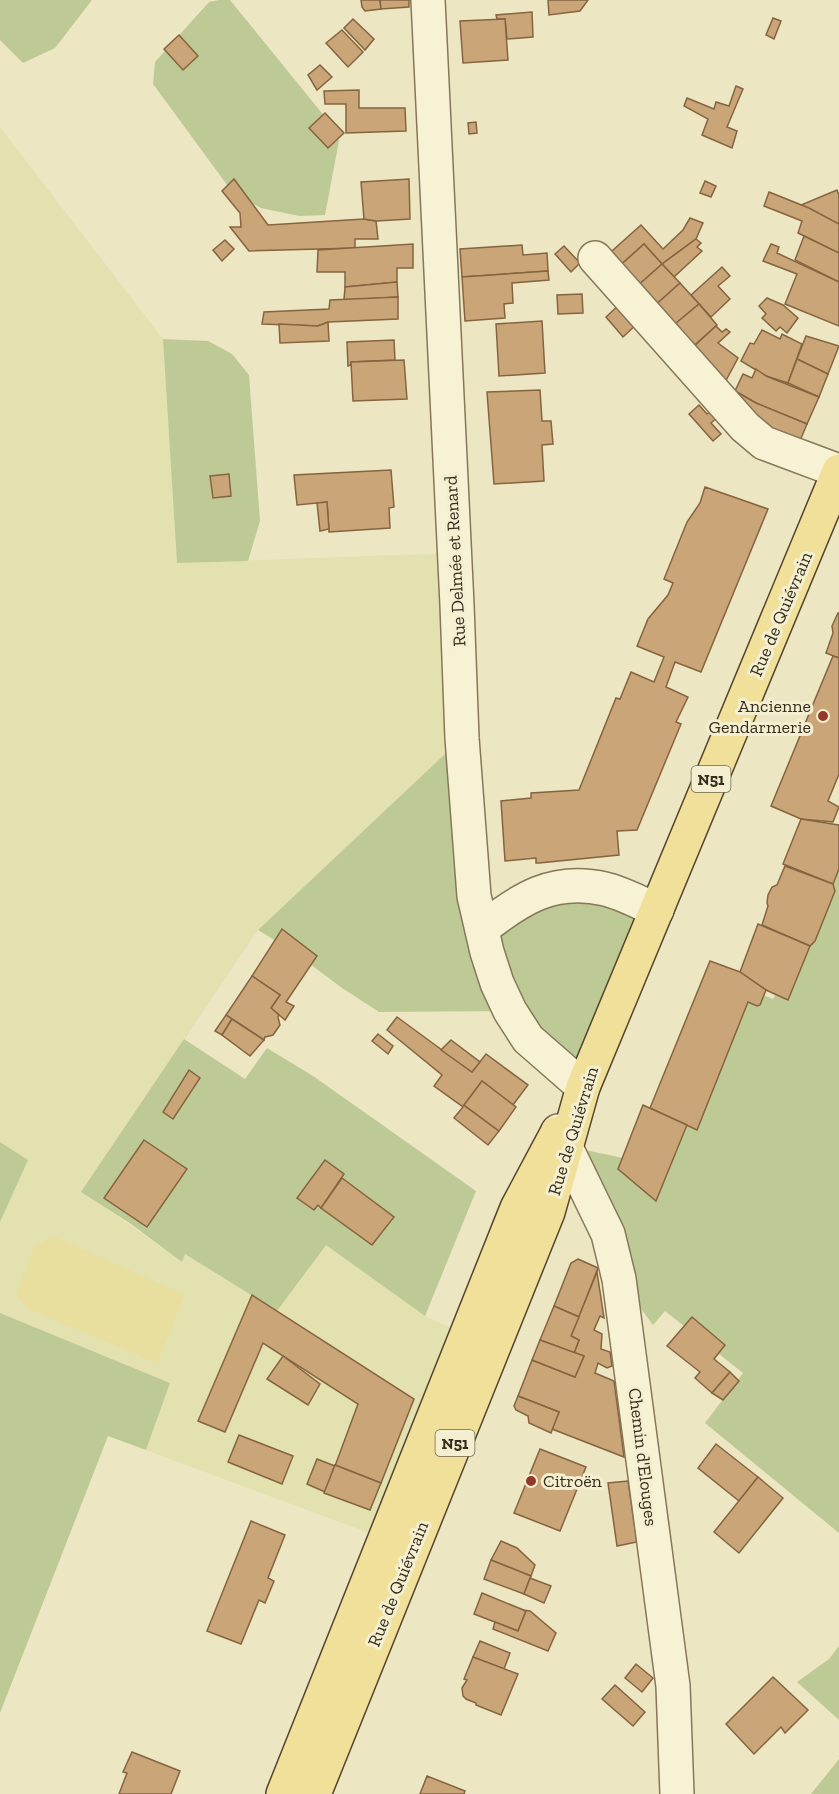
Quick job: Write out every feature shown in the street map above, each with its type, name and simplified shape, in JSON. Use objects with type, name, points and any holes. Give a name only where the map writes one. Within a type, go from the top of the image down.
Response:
[{"type":"main road","name":"Rue de Quiévrain","points":[[583,1087],[839,471]]},
{"type":"main road","name":"N51","points":[[562,1139],[583,1087]]},
{"type":"main road","name":"Rue de Quiévrain","points":[[283,1794],[522,1198],[562,1139]]},
{"type":"main road","name":"Rue de Quiévrain","points":[[314,1794],[548,1212],[562,1139]]},
{"type":"street","name":"Rue Delmée et Renard","points":[[428,0],[462,738],[474,897],[497,983],[510,1011],[528,1039],[583,1087]]},
{"type":"street","points":[[595,258],[745,427],[764,443],[839,471]]},
{"type":"street","points":[[482,929],[513,905],[546,889],[574,886],[605,889],[657,910]]},
{"type":"street","name":"Chemin d'Elouges","points":[[562,1139],[608,1234],[619,1279],[673,1686],[677,1794]]},
{"type":"green space","points":[[0,0],[92,0],[55,48],[23,63],[0,40]]},
{"type":"green space","points":[[230,0],[325,117],[339,141],[325,215],[299,216],[261,208],[233,193],[153,84],[155,62],[209,2]]},
{"type":"green space","points":[[0,127],[163,339],[177,563],[454,553],[462,738],[258,930],[82,1192],[182,1261],[185,1254],[277,1311],[326,1244],[425,1316],[467,1335],[385,1539],[146,1450],[170,1383],[0,1313],[0,1222],[28,1160],[0,1142]]},
{"type":"green space","points":[[163,339],[208,341],[232,354],[249,375],[260,521],[248,561],[177,563]]},
{"type":"green space","points":[[462,738],[482,929],[546,889],[657,910],[583,1087],[510,1011],[379,1012],[294,952],[258,930]]},
{"type":"green space","points":[[839,868],[839,1533],[705,1423],[743,1373],[665,1311],[653,1325],[619,1279],[566,1146],[623,1158],[688,1113],[750,990],[773,999],[779,986],[791,990]]},
{"type":"green space","points":[[184,1039],[245,1079],[267,1048],[313,1076],[476,1191],[425,1316],[326,1245],[277,1311],[185,1254],[182,1262],[131,1224],[81,1192]]},
{"type":"green space","points":[[0,1142],[28,1160],[0,1222]]},
{"type":"green space","points":[[0,1313],[170,1383],[146,1450],[108,1436],[0,1713]]},
{"type":"green space","points":[[839,1646],[839,1720],[797,1682],[829,1659]]},
{"type":"green space","points":[[839,1759],[839,1794],[811,1794]]},
{"type":"sand","points":[[53,1236],[185,1295],[157,1363],[26,1308],[16,1294],[35,1246]]},
{"type":"building","points":[[361,0],[380,0],[381,9],[365,11]]},
{"type":"building","points":[[380,0],[409,0],[409,7],[381,9]]},
{"type":"building","points":[[548,0],[588,0],[580,11],[549,15]]},
{"type":"building","points":[[532,12],[533,37],[507,39],[505,19],[497,19],[496,15]]},
{"type":"building","points":[[773,18],[781,21],[774,39],[766,35]]},
{"type":"building","points":[[353,19],[374,39],[365,50],[344,28]]},
{"type":"building","points":[[505,19],[508,60],[463,63],[460,21]]},
{"type":"building","points":[[342,30],[363,52],[348,67],[326,43]]},
{"type":"building","points":[[179,35],[198,56],[183,70],[164,49]]},
{"type":"building","points":[[320,65],[332,77],[317,90],[308,75]]},
{"type":"building","points":[[736,86],[743,89],[727,127],[737,131],[732,148],[702,135],[708,119],[684,106],[687,98],[714,109],[716,102],[729,106]]},
{"type":"building","points":[[359,90],[359,108],[405,108],[406,131],[346,133],[346,104],[325,104],[324,91]]},
{"type":"building","points":[[325,113],[344,133],[328,148],[309,128]]},
{"type":"building","points":[[476,122],[477,133],[469,134],[468,123]]},
{"type":"building","points":[[234,179],[268,225],[364,219],[376,221],[378,239],[355,239],[355,248],[249,251],[230,227],[241,227],[240,213],[222,191]]},
{"type":"building","points":[[409,179],[410,219],[376,221],[364,219],[361,182]]},
{"type":"building","points":[[705,181],[716,186],[711,197],[700,193]]},
{"type":"building","points":[[837,190],[839,224],[801,205]]},
{"type":"building","points":[[769,192],[809,208],[839,224],[839,253],[798,233],[802,221],[764,206]]},
{"type":"building","points":[[690,218],[703,223],[696,239],[662,264],[644,244],[615,270],[603,259],[641,225],[663,249],[683,230]]},
{"type":"building","points":[[804,236],[839,253],[839,282],[795,260]]},
{"type":"building","points":[[696,239],[701,243],[697,247],[702,251],[674,277],[662,264]]},
{"type":"building","points":[[225,240],[234,249],[222,261],[213,250]]},
{"type":"building","points":[[413,244],[413,268],[397,268],[397,282],[345,287],[345,272],[317,272],[318,250]]},
{"type":"building","points":[[644,244],[662,264],[633,290],[615,270]]},
{"type":"building","points":[[771,244],[779,247],[777,253],[839,282],[839,326],[785,304],[797,274],[763,261]]},
{"type":"building","points":[[522,245],[523,255],[547,253],[548,271],[462,277],[460,249]]},
{"type":"building","points":[[564,246],[580,263],[571,272],[555,254]]},
{"type":"building","points":[[662,264],[680,283],[651,309],[633,290]]},
{"type":"building","points":[[722,267],[730,276],[718,286],[730,299],[711,317],[691,295]]},
{"type":"building","points":[[548,271],[549,280],[512,283],[513,303],[504,304],[505,318],[465,321],[462,277]]},
{"type":"building","points":[[397,282],[398,297],[344,300],[345,287]]},
{"type":"building","points":[[680,283],[699,304],[669,329],[651,309]]},
{"type":"building","points":[[582,294],[583,313],[558,314],[557,295]]},
{"type":"building","points":[[398,297],[398,319],[328,322],[318,326],[262,324],[264,312],[329,309],[330,300]]},
{"type":"building","points":[[767,298],[783,305],[798,318],[787,333],[780,327],[776,331],[762,318],[766,314],[759,306]]},
{"type":"building","points":[[622,302],[640,321],[623,337],[606,317]]},
{"type":"building","points":[[699,304],[717,325],[688,351],[669,329]]},
{"type":"building","points":[[542,321],[545,373],[499,376],[496,324]]},
{"type":"building","points":[[328,322],[329,341],[280,343],[279,324],[318,326]]},
{"type":"building","points":[[716,326],[722,332],[726,329],[730,332],[718,343],[738,358],[723,386],[690,350]]},
{"type":"building","points":[[762,330],[780,339],[782,334],[802,344],[788,383],[766,376],[741,361],[750,343],[754,344]]},
{"type":"building","points":[[806,336],[839,346],[828,374],[797,359]]},
{"type":"building","points":[[394,340],[395,360],[351,362],[348,366],[347,342]]},
{"type":"building","points":[[797,359],[828,374],[819,397],[788,383]]},
{"type":"building","points":[[404,360],[407,399],[353,401],[351,362]]},
{"type":"building","points":[[756,369],[766,376],[819,397],[807,424],[756,403],[735,391],[743,374],[752,378]]},
{"type":"building","points":[[540,390],[542,421],[551,421],[553,444],[542,445],[544,481],[494,484],[487,392]]},
{"type":"building","points":[[735,391],[756,403],[807,424],[797,448],[733,398]]},
{"type":"building","points":[[699,405],[707,414],[716,407],[721,414],[711,423],[721,434],[713,441],[689,414]]},
{"type":"building","points":[[391,470],[394,507],[389,508],[390,528],[329,532],[327,502],[297,505],[294,475]]},
{"type":"building","points":[[229,474],[231,496],[213,498],[210,476]]},
{"type":"building","points":[[705,487],[768,509],[701,672],[675,662],[666,687],[688,697],[676,722],[681,724],[637,830],[617,831],[619,855],[539,863],[536,863],[536,858],[505,861],[501,801],[531,798],[531,793],[579,790],[616,698],[620,699],[631,672],[654,682],[664,657],[637,646],[648,619],[668,595],[673,583],[664,579],[687,522],[700,503]]},
{"type":"building","points":[[327,502],[329,529],[320,531],[317,503]]},
{"type":"building","points":[[838,613],[839,658],[826,653],[833,633],[832,626]]},
{"type":"building","name":"Ancienne Gendarmerie","points":[[833,656],[839,658],[839,774],[828,801],[839,807],[833,822],[801,819],[771,806]]},
{"type":"building","points":[[801,819],[839,825],[839,869],[833,884],[783,864]]},
{"type":"building","points":[[785,866],[833,884],[835,891],[815,941],[810,946],[762,925],[768,906],[768,895],[772,887],[777,885]]},
{"type":"building","points":[[758,924],[810,946],[788,1000],[766,990],[740,972]]},
{"type":"building","points":[[282,929],[317,956],[286,1002],[294,1006],[285,1020],[271,1008],[280,995],[252,976]]},
{"type":"building","points":[[710,961],[740,972],[766,990],[760,1005],[748,1002],[697,1130],[650,1108]]},
{"type":"building","points":[[252,976],[280,995],[271,1008],[279,1015],[280,1025],[273,1035],[265,1037],[264,1040],[226,1015]]},
{"type":"building","points":[[226,1015],[232,1019],[222,1035],[215,1031]]},
{"type":"building","points":[[397,1017],[472,1072],[486,1054],[528,1085],[513,1105],[482,1081],[464,1105],[499,1131],[488,1145],[454,1118],[463,1107],[434,1086],[442,1075],[387,1030]]},
{"type":"building","points":[[232,1019],[264,1040],[250,1056],[222,1035]]},
{"type":"building","points":[[378,1034],[393,1046],[388,1054],[372,1041]]},
{"type":"building","points":[[451,1040],[480,1062],[472,1072],[441,1050]]},
{"type":"building","points":[[189,1070],[200,1078],[173,1119],[163,1112]]},
{"type":"building","points":[[482,1081],[516,1107],[499,1131],[464,1105]]},
{"type":"building","points":[[643,1105],[687,1125],[656,1201],[618,1169]]},
{"type":"building","points":[[144,1140],[187,1169],[147,1227],[104,1198]]},
{"type":"building","points":[[325,1160],[344,1174],[321,1208],[318,1205],[314,1210],[297,1198]]},
{"type":"building","points":[[342,1178],[394,1217],[372,1245],[321,1208]]},
{"type":"building","points":[[578,1259],[598,1268],[579,1317],[554,1306],[571,1263]]},
{"type":"building","points":[[597,1272],[604,1318],[600,1316],[594,1330],[602,1334],[601,1349],[610,1352],[612,1366],[607,1368],[598,1363],[595,1373],[614,1381],[624,1457],[552,1429],[559,1412],[518,1396],[532,1360],[575,1377],[584,1356],[574,1353],[579,1340],[571,1336]]},
{"type":"building","points":[[252,1295],[414,1399],[381,1483],[335,1465],[358,1404],[263,1343],[225,1432],[198,1421]]},
{"type":"building","points":[[554,1306],[579,1317],[571,1336],[579,1340],[574,1353],[540,1340]]},
{"type":"building","points":[[692,1317],[725,1345],[714,1359],[730,1372],[712,1393],[695,1378],[700,1372],[667,1346]]},
{"type":"building","points":[[540,1340],[584,1356],[575,1377],[532,1360]]},
{"type":"building","points":[[283,1356],[320,1384],[308,1405],[267,1379]]},
{"type":"building","points":[[730,1372],[739,1381],[723,1400],[712,1393]]},
{"type":"building","points":[[518,1396],[559,1412],[551,1433],[529,1423],[528,1416],[516,1410],[514,1406]]},
{"type":"building","points":[[239,1435],[293,1456],[282,1484],[228,1462]]},
{"type":"building","points":[[716,1444],[758,1477],[739,1501],[698,1468]]},
{"type":"building","points":[[540,1449],[586,1467],[560,1531],[514,1513]]},
{"type":"building","points":[[317,1459],[335,1466],[325,1492],[307,1484]]},
{"type":"building","points":[[335,1465],[381,1483],[370,1510],[324,1493]]},
{"type":"building","points":[[758,1477],[783,1498],[739,1553],[714,1532]]},
{"type":"building","points":[[628,1481],[637,1542],[617,1546],[608,1483]]},
{"type":"building","points":[[251,1521],[285,1535],[268,1578],[274,1581],[272,1586],[265,1603],[259,1600],[241,1644],[207,1631]]},
{"type":"building","points":[[501,1541],[517,1548],[535,1565],[531,1576],[491,1560]]},
{"type":"building","points":[[491,1560],[531,1576],[524,1594],[484,1579]]},
{"type":"building","points":[[530,1578],[551,1586],[544,1603],[524,1594]]},
{"type":"building","points":[[482,1593],[526,1611],[518,1631],[474,1614]]},
{"type":"building","points":[[523,1610],[530,1611],[556,1633],[548,1651],[493,1629],[495,1622],[518,1631],[526,1611]]},
{"type":"building","points":[[480,1641],[510,1653],[504,1669],[473,1657]]},
{"type":"building","points":[[473,1657],[518,1674],[501,1715],[476,1705],[463,1696],[462,1688],[467,1680],[464,1679]]},
{"type":"building","points":[[636,1664],[653,1678],[642,1692],[625,1678]]},
{"type":"building","points":[[773,1677],[808,1710],[785,1733],[781,1727],[754,1754],[726,1724]]},
{"type":"building","points":[[615,1685],[645,1712],[633,1726],[602,1699]]},
{"type":"building","points":[[132,1752],[180,1771],[171,1794],[119,1794],[127,1773],[123,1772]]},
{"type":"building","points":[[427,1776],[465,1791],[464,1794],[420,1794]]},
{"type":"place","name":"Ancienne Gendarmerie","points":[[823,716]]},
{"type":"place","name":"Citroën","points":[[531,1481]]}]
